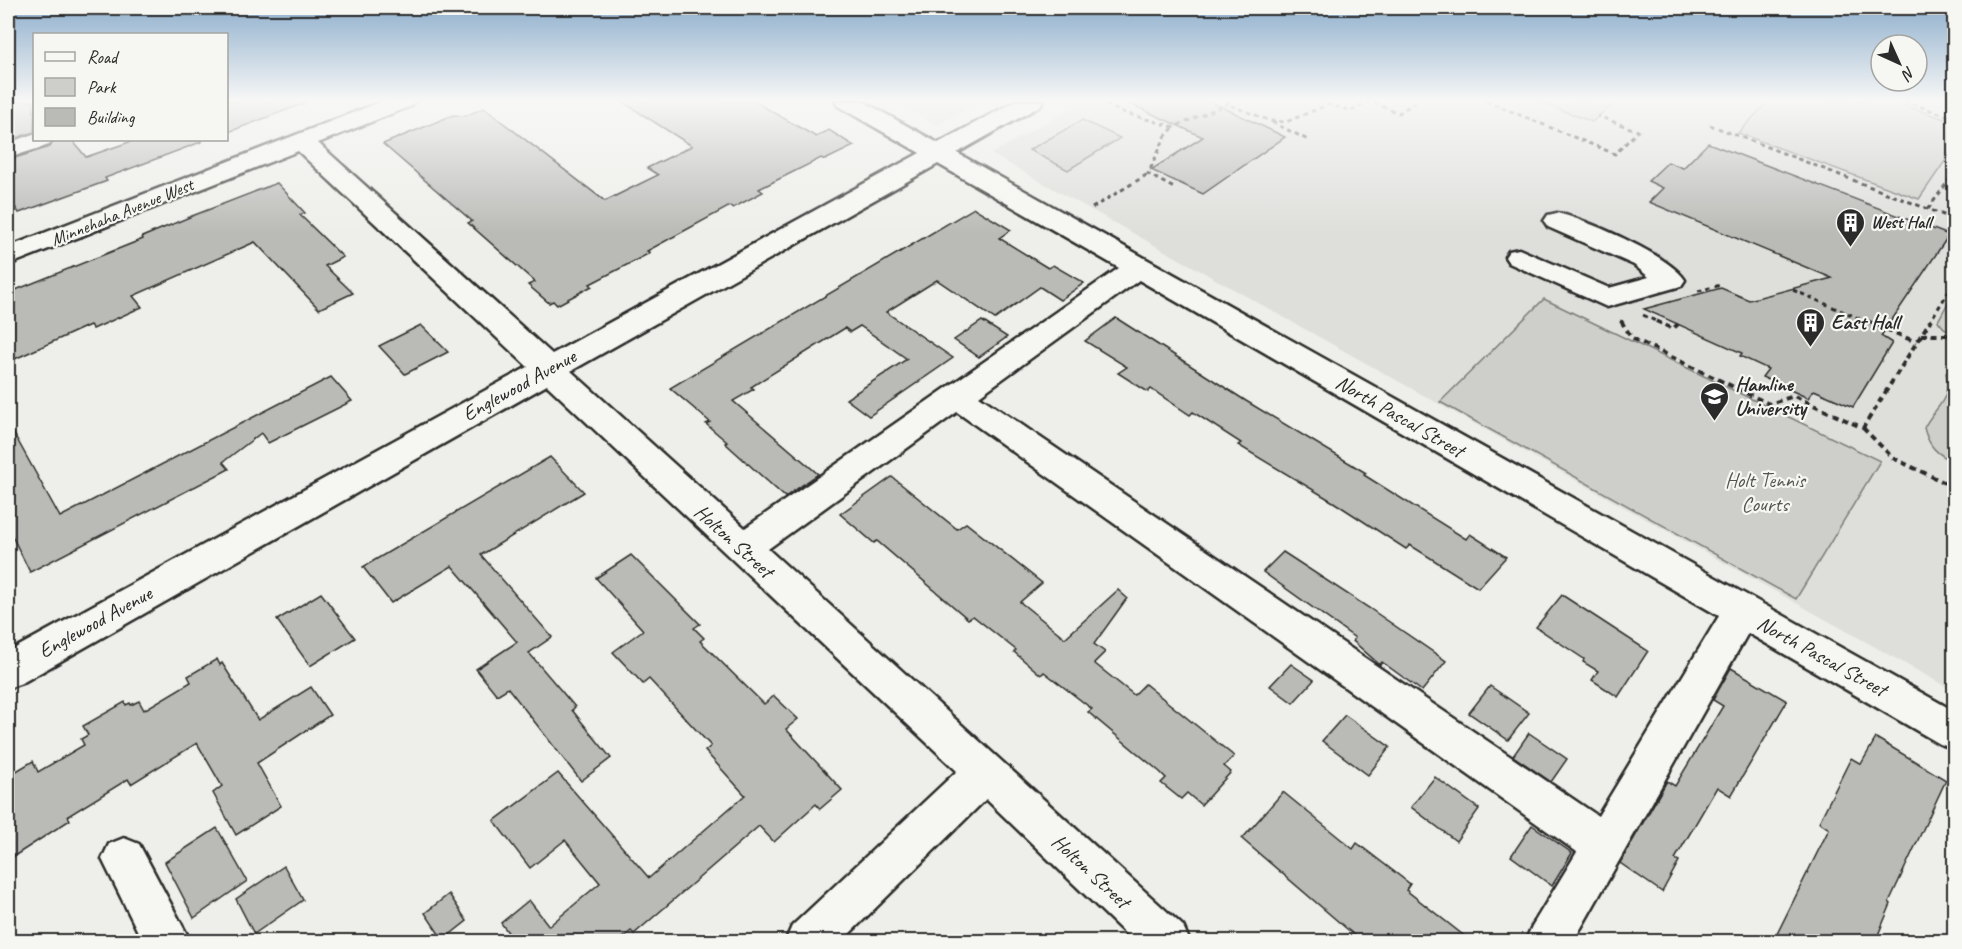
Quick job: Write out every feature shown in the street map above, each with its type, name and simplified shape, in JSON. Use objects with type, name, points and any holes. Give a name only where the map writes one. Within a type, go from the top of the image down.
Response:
[{"type":"street","points":[[8,151],[25,145]]},
{"type":"street","name":"Minnehaha Avenue West","points":[[8,257],[291,145]]},
{"type":"street","name":"Holton Street","points":[[307,145],[986,771],[1167,942]]},
{"type":"street","name":"North Pascal Street","points":[[924,145],[1954,731]]},
{"type":"street","name":"Englewood Avenue","points":[[8,671],[951,145]]},
{"type":"street","points":[[1519,257],[1607,298],[1671,280],[1644,259],[1557,221]]},
{"type":"street","points":[[743,548],[1138,268]]},
{"type":"street","points":[[957,397],[1605,846]]},
{"type":"street","points":[[1548,942],[1741,611]]},
{"type":"street","points":[[808,942],[986,771]]},
{"type":"street","points":[[124,859],[168,942]]},
{"type":"path","points":[[1086,211],[1148,174],[1157,160],[1162,145]]},
{"type":"path","points":[[1596,145],[1615,153],[1623,145]]},
{"type":"path","points":[[1763,145],[1954,219]]},
{"type":"path","points":[[1928,209],[1954,173]]},
{"type":"path","points":[[1148,174],[1174,188]]},
{"type":"path","points":[[1863,428],[1954,283]]},
{"type":"path","points":[[1793,290],[1916,342]]},
{"type":"path","points":[[1626,316],[1621,322],[1632,338],[1769,404],[1794,396],[1863,428],[1893,458],[1954,487]]},
{"type":"path","points":[[1921,335],[1954,335]]},
{"type":"shaded area","name":"Hamline University","points":[[1006,145],[1954,145],[1954,691],[991,154]]},
{"type":"green space","points":[[1037,145],[1108,145],[1068,170],[1029,150]]},
{"type":"green space","points":[[1772,145],[1954,145],[1919,199]]},
{"type":"green space","points":[[1954,292],[1954,332],[1944,328],[1938,321]]},
{"type":"green space","name":"Holt Tennis Courts","points":[[1544,299],[1880,461],[1796,599],[1440,402]]},
{"type":"green space","points":[[1954,369],[1954,462],[1934,449],[1924,428],[1945,397],[1946,373]]},
{"type":"building","points":[[76,145],[86,157],[120,145],[192,145],[105,178],[107,181],[19,213],[8,196],[8,160],[50,147]]},
{"type":"building","points":[[384,145],[533,145],[605,201],[658,175],[647,168],[692,146],[854,146],[825,160],[821,158],[759,189],[763,192],[733,208],[730,206],[647,251],[650,253],[590,284],[592,286],[557,305],[553,301],[549,303],[528,285],[535,282],[468,223],[472,221]]},
{"type":"building","points":[[1190,145],[1273,145],[1203,194],[1151,170]]},
{"type":"building","name":"West Hall","points":[[1706,145],[1714,145],[1949,235],[1881,336],[1892,343],[1853,407],[1814,390],[1808,398],[1762,377],[1768,369],[1740,356],[1742,353],[1644,309],[1721,288],[1749,300],[1832,278],[1649,202],[1663,188],[1648,181],[1668,162],[1683,168]]},
{"type":"building","points":[[277,183],[305,213],[300,215],[343,257],[325,266],[353,293],[319,309],[255,242],[133,296],[142,307],[93,329],[90,325],[8,362],[8,293]]},
{"type":"building","points":[[974,208],[1011,230],[999,238],[1048,268],[1053,265],[1084,283],[1060,300],[1040,287],[995,319],[937,280],[886,312],[953,358],[869,416],[846,399],[907,359],[860,326],[850,332],[845,328],[751,387],[754,389],[733,401],[818,474],[785,497],[706,424],[710,422],[670,388]]},
{"type":"building","points":[[1116,318],[1246,401],[1366,473],[1364,475],[1466,539],[1470,534],[1506,557],[1478,588],[1410,545],[1406,549],[1238,445],[1241,443],[1193,412],[1190,415],[1151,389],[1148,392],[1118,373],[1127,367],[1085,341]]},
{"type":"building","points":[[982,321],[1007,337],[979,357],[954,340]]},
{"type":"building","points":[[421,325],[448,352],[405,374],[379,346]]},
{"type":"building","points":[[331,377],[352,401],[268,443],[261,433],[223,462],[229,469],[30,572],[8,528],[8,423],[60,517]]},
{"type":"building","points":[[550,457],[584,492],[481,555],[552,637],[529,653],[575,707],[572,710],[611,758],[581,781],[508,688],[497,695],[476,669],[517,642],[452,566],[391,603],[363,567]]},
{"type":"building","points":[[892,477],[957,529],[966,523],[1042,583],[1020,602],[1065,638],[1118,590],[1127,598],[1094,644],[1105,652],[1094,663],[1134,695],[1145,684],[1234,756],[1224,766],[1231,772],[1201,805],[1187,793],[1181,799],[1161,783],[1166,778],[1088,712],[1092,709],[1044,672],[1041,675],[1014,652],[1016,650],[973,616],[968,619],[877,541],[874,543],[840,514]]},
{"type":"building","points":[[1283,552],[1446,661],[1422,691],[1382,662],[1380,665],[1353,641],[1355,638],[1263,572]]},
{"type":"building","points":[[631,555],[700,624],[694,628],[704,638],[700,641],[764,704],[774,696],[798,719],[786,729],[842,790],[820,809],[816,804],[774,842],[759,826],[634,934],[631,931],[618,942],[515,942],[501,923],[529,900],[549,926],[600,883],[565,840],[530,868],[494,821],[558,773],[649,878],[745,795],[705,751],[711,746],[649,679],[643,684],[613,652],[643,630],[596,578]]},
{"type":"building","points":[[321,593],[355,638],[310,666],[277,620]]},
{"type":"building","points":[[1562,595],[1648,651],[1618,697],[1592,680],[1598,671],[1583,662],[1584,659],[1536,627]]},
{"type":"building","points":[[217,659],[220,665],[222,663],[258,720],[311,687],[330,715],[257,763],[281,806],[236,835],[213,793],[222,786],[197,743],[131,784],[128,779],[68,816],[70,820],[8,860],[8,776],[33,761],[38,772],[84,745],[81,739],[88,735],[83,726],[125,702],[126,705],[130,703],[131,705],[139,701],[144,710],[191,682],[188,676]]},
{"type":"building","points":[[1291,664],[1314,680],[1293,703],[1270,686]]},
{"type":"building","points":[[1731,668],[1787,701],[1731,796],[1717,787],[1675,859],[1679,861],[1662,892],[1620,863],[1667,781],[1675,786],[1723,706],[1713,700]]},
{"type":"building","points":[[1490,686],[1529,713],[1508,740],[1469,713]]},
{"type":"building","points":[[1345,715],[1390,747],[1368,775],[1322,741]]},
{"type":"building","points":[[1529,733],[1567,759],[1551,782],[1513,756]]},
{"type":"building","points":[[1876,738],[1946,780],[1889,902],[1891,904],[1875,942],[1773,942],[1829,829],[1819,822],[1851,758],[1861,764]]},
{"type":"building","points":[[1435,777],[1479,809],[1456,841],[1411,807]]},
{"type":"building","points":[[1283,792],[1353,849],[1357,843],[1410,884],[1406,890],[1472,942],[1363,942],[1242,839]]},
{"type":"building","points":[[1532,825],[1572,853],[1552,886],[1511,856]]},
{"type":"building","points":[[217,828],[247,881],[194,918],[165,862]]},
{"type":"building","points":[[284,866],[303,900],[254,934],[236,899]]},
{"type":"building","points":[[449,894],[467,921],[443,940],[425,913]]},
{"type":"place","name":"West Hall","points":[[1850,248]]},
{"type":"place","name":"East Hall","points":[[1810,348]]},
{"type":"place","name":"Hamline University","points":[[1714,422]]}]
